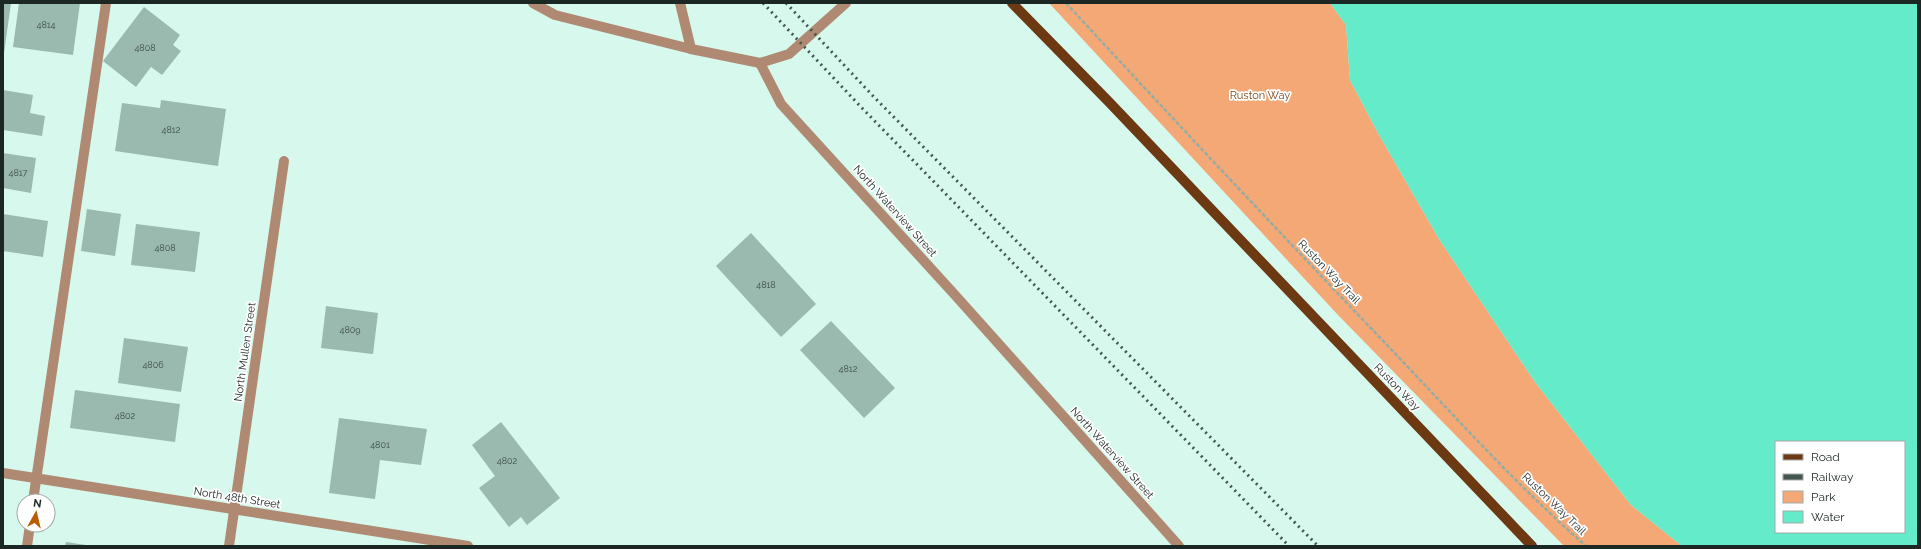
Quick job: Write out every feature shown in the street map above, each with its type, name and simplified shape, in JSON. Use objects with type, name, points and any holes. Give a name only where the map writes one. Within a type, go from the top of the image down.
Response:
[{"type":"main road","name":"Ruston Way","points":[[1012,3],[1532,546]]},
{"type":"street","points":[[35,493],[106,3]]},
{"type":"street","points":[[533,3],[555,15],[691,49],[760,63],[789,54],[846,3]]},
{"type":"street","points":[[680,3],[691,49]]},
{"type":"street","name":"North Waterview Street","points":[[760,63],[781,104],[955,295],[1179,546]]},
{"type":"street","name":"North Mullen Street","points":[[229,546],[284,161]]},
{"type":"street","name":"North 48th Street","points":[[3,473],[235,509],[439,544],[468,546]]},
{"type":"street","points":[[27,546],[29,533]]},
{"type":"path","name":"Ruston Way Trail","points":[[1066,3],[1252,204],[1546,511],[1586,546]]},
{"type":"green space","name":"Ruston Way","points":[[1049,3],[1330,3],[1346,25],[1350,80],[1378,133],[1439,239],[1535,382],[1631,505],[1682,546],[1564,546],[1338,315]]},
{"type":"water","points":[[1330,3],[1918,3],[1918,546],[1682,546],[1631,505],[1535,382],[1439,239],[1378,133],[1350,80],[1346,25]]},
{"type":"building","points":[[3,3],[11,3],[4,53],[3,53]]},
{"type":"building","points":[[19,3],[80,3],[73,55],[13,47]]},
{"type":"building","points":[[144,7],[180,35],[173,45],[181,51],[162,75],[151,67],[136,87],[103,61]]},
{"type":"building","points":[[3,90],[33,95],[30,113],[45,116],[42,136],[3,130]]},
{"type":"building","points":[[161,100],[226,109],[218,166],[115,151],[122,103],[160,108]]},
{"type":"building","points":[[3,153],[36,158],[31,193],[3,188]]},
{"type":"building","points":[[87,209],[121,214],[115,256],[81,251]]},
{"type":"building","points":[[3,214],[48,221],[43,257],[3,251]]},
{"type":"building","points":[[136,224],[200,232],[195,272],[131,265]]},
{"type":"building","points":[[751,233],[816,304],[781,337],[716,266]]},
{"type":"building","points":[[326,306],[378,313],[373,354],[321,348]]},
{"type":"building","points":[[831,321],[895,388],[864,418],[800,350]]},
{"type":"building","points":[[124,338],[188,347],[181,392],[118,383]]},
{"type":"building","points":[[75,390],[180,404],[175,442],[70,428]]},
{"type":"building","points":[[339,418],[427,429],[421,465],[380,460],[375,499],[329,493]]},
{"type":"building","points":[[501,422],[560,498],[527,525],[521,517],[509,527],[479,488],[495,476],[472,445]]},
{"type":"building","points":[[66,542],[86,545],[86,546],[65,546]]},
{"type":"railway","points":[[763,3],[861,107],[1289,546]]},
{"type":"railway","points":[[786,3],[873,96],[1318,546]]}]
